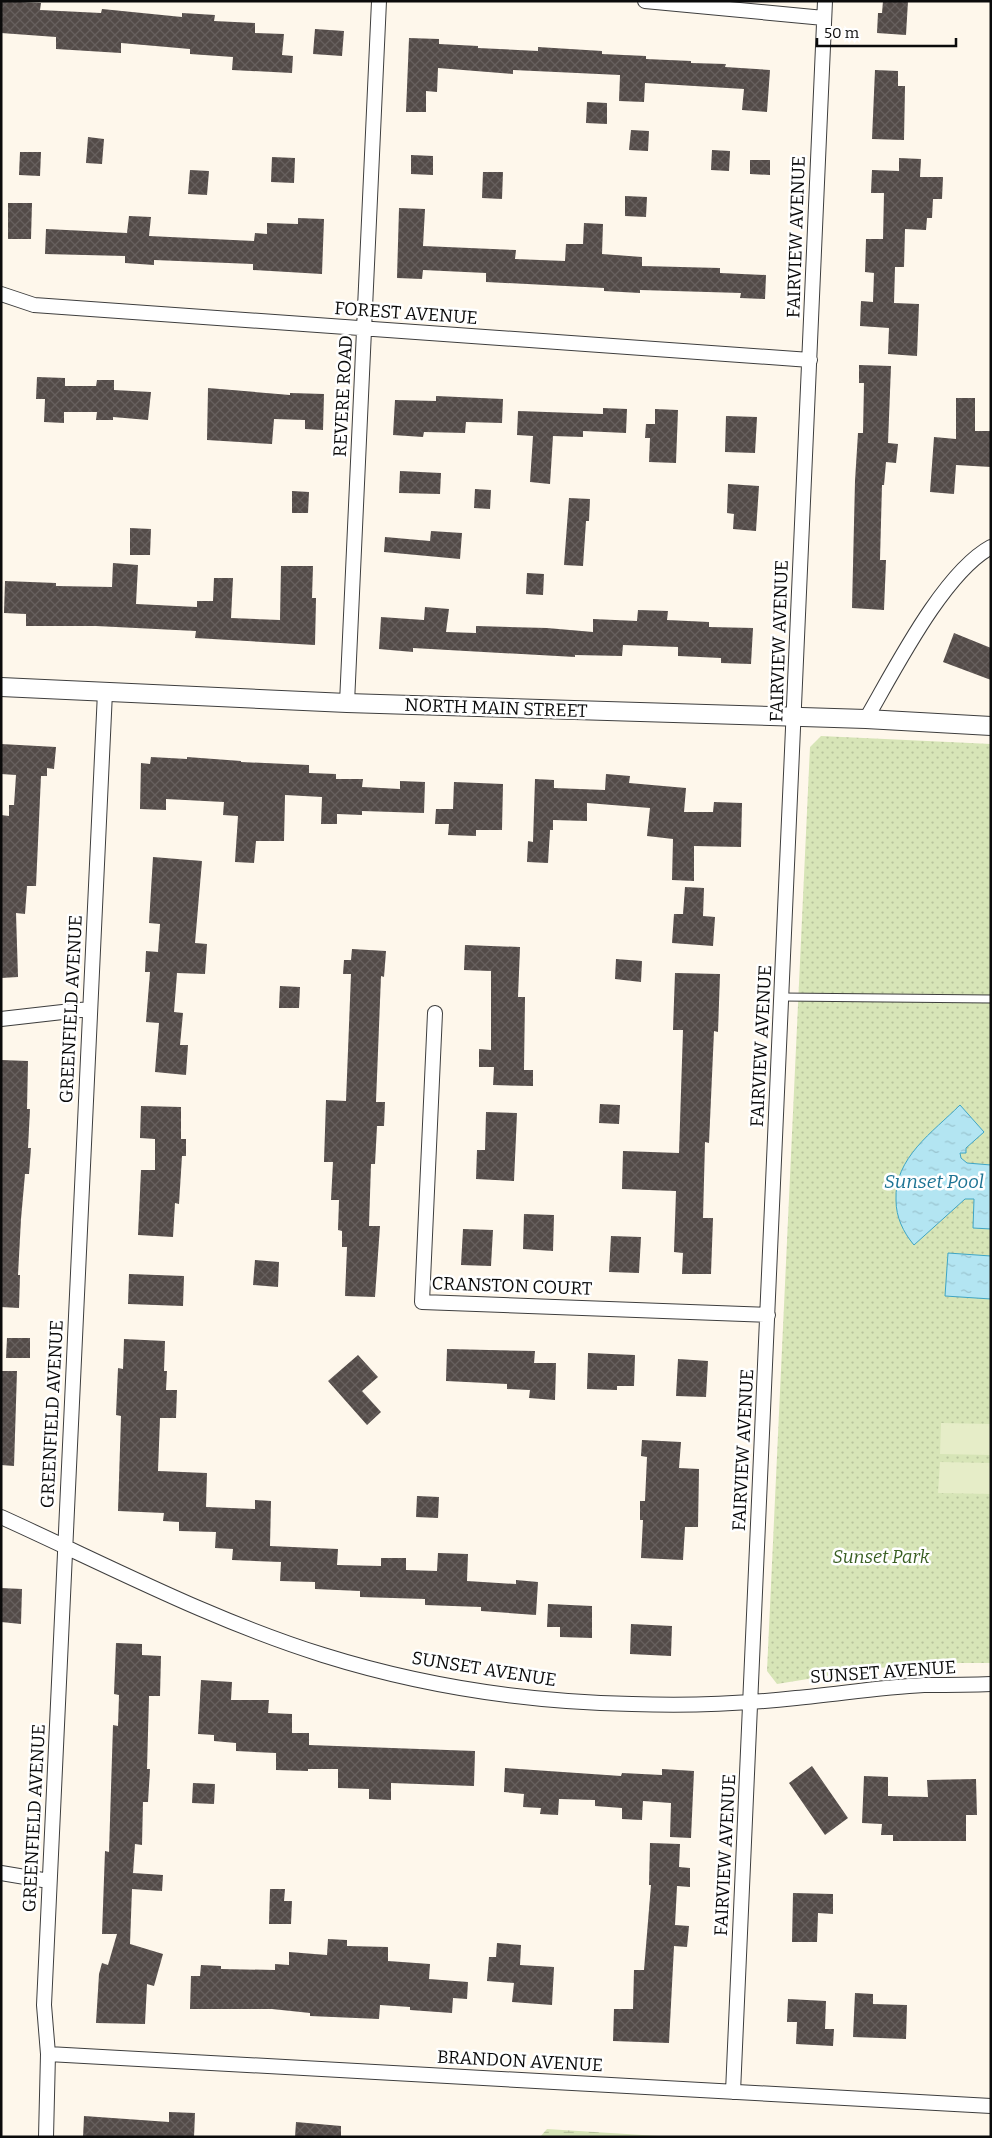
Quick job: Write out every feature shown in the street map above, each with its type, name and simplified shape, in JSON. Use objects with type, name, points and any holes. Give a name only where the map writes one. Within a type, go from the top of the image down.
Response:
[{"type":"street","name":"REVERE ROAD","points":[[347,703],[379,1]]},
{"type":"street","points":[[644,1],[824,18]]},
{"type":"street","name":"FAIRVIEW AVENUE","points":[[733,2092],[795,718],[825,1]]},
{"type":"street","name":"FOREST AVENUE","points":[[1,294],[34,305],[810,360]]},
{"type":"street","points":[[866,719],[908,647],[952,582],[978,554],[991,547]]},
{"type":"street","name":"NORTH MAIN STREET","points":[[1,688],[347,703],[866,719],[991,726]]},
{"type":"street","name":"GREENFIELD AVENUE","points":[[46,2137],[48,2054],[44,2005],[49,1881],[105,692]]},
{"type":"street","points":[[1,1019],[89,1010]]},
{"type":"street","name":"CRANSTON COURT","points":[[435,1013],[422,1302],[768,1315]]},
{"type":"street","name":"SUNSET AVENUE","points":[[1,1517],[240,1625],[322,1654],[376,1670],[467,1688],[549,1699],[630,1704],[750,1702],[923,1686],[991,1684]]},
{"type":"street","points":[[1,1873],[49,1881]]},
{"type":"street","name":"BRANDON AVENUE","points":[[48,2054],[991,2106]]},
{"type":"lane","points":[[782,997],[991,999]]},
{"type":"green space","name":"Sunset Park","points":[[821,736],[991,744],[991,1663],[932,1663],[869,1669],[777,1684],[767,1671],[810,747]]},
{"type":"green space","points":[[941,1423],[991,1424],[991,1455],[940,1454]]},
{"type":"green space","points":[[940,1462],[991,1463],[991,1494],[938,1493]]},
{"type":"green space","points":[[547,2129],[674,2137],[540,2137]]},
{"type":"water","name":"Sunset Pool","points":[[960,1105],[984,1132],[966,1148],[966,1153],[960,1153],[961,1158],[967,1163],[991,1165],[991,1229],[973,1228],[974,1199],[965,1199],[914,1245],[903,1230],[897,1212],[897,1185],[901,1171],[917,1147]]},
{"type":"water","points":[[948,1253],[991,1256],[991,1299],[945,1296]]},
{"type":"building","points":[[1,1],[41,3],[40,10],[101,13],[102,9],[182,17],[182,13],[215,15],[214,21],[255,23],[255,33],[284,34],[282,55],[293,56],[292,73],[232,70],[233,57],[190,54],[190,49],[121,43],[121,53],[56,49],[56,37],[1,33]]},
{"type":"building","points":[[883,1],[908,1],[906,35],[877,33],[878,13],[882,13]]},
{"type":"building","points":[[315,29],[344,31],[342,56],[313,54]]},
{"type":"building","points":[[409,38],[439,39],[439,44],[478,46],[478,48],[538,51],[538,47],[602,51],[602,54],[646,56],[646,59],[726,64],[725,67],[770,70],[767,112],[742,110],[744,89],[645,83],[644,102],[619,101],[620,75],[513,70],[513,74],[438,68],[437,92],[426,91],[426,112],[406,112]]},
{"type":"building","points":[[875,70],[898,71],[898,86],[905,86],[904,140],[872,139]]},
{"type":"building","points":[[587,102],[607,103],[607,124],[586,123]]},
{"type":"building","points":[[631,130],[649,131],[648,151],[629,150]]},
{"type":"building","points":[[88,137],[104,139],[102,164],[86,163]]},
{"type":"building","points":[[712,150],[730,151],[729,171],[711,170]]},
{"type":"building","points":[[20,152],[41,152],[40,176],[19,175]]},
{"type":"building","points":[[411,155],[433,156],[433,175],[411,174]]},
{"type":"building","points":[[272,157],[295,158],[294,183],[271,182]]},
{"type":"building","points":[[899,158],[921,159],[920,177],[943,177],[942,199],[933,199],[932,218],[927,218],[926,230],[905,229],[904,267],[895,267],[894,303],[919,304],[917,356],[888,354],[889,328],[860,326],[861,301],[873,302],[874,273],[865,272],[866,239],[883,239],[884,193],[871,193],[872,170],[899,171]]},
{"type":"building","points":[[750,160],[770,160],[770,175],[750,174]]},
{"type":"building","points":[[190,170],[209,171],[207,195],[188,194]]},
{"type":"building","points":[[483,172],[503,172],[502,199],[482,198]]},
{"type":"building","points":[[625,196],[647,197],[646,217],[625,216]]},
{"type":"building","points":[[8,203],[32,203],[31,239],[8,239]]},
{"type":"building","points":[[399,208],[425,209],[423,246],[516,250],[515,259],[565,261],[566,244],[583,244],[584,223],[603,224],[602,254],[642,257],[642,266],[720,268],[720,273],[766,275],[765,299],[740,298],[741,293],[640,290],[640,293],[604,291],[604,288],[486,282],[486,273],[423,270],[422,279],[397,278]]},
{"type":"building","points":[[129,216],[151,217],[149,236],[254,241],[255,233],[267,234],[267,223],[298,224],[298,218],[324,219],[322,274],[253,270],[253,264],[154,260],[154,265],[125,263],[125,256],[45,254],[46,229],[127,233]]},
{"type":"building","points":[[859,365],[891,366],[888,443],[898,444],[896,463],[886,462],[884,485],[882,485],[880,560],[886,560],[884,610],[852,608],[858,433],[863,433],[864,383],[859,383]]},
{"type":"building","points":[[37,377],[65,378],[65,386],[96,386],[97,380],[114,380],[114,390],[151,392],[148,420],[113,417],[113,420],[96,420],[97,412],[64,412],[64,423],[44,422],[45,399],[36,399]]},
{"type":"building","points":[[208,388],[290,395],[290,393],[324,394],[323,430],[305,429],[305,420],[274,419],[272,444],[207,440]]},
{"type":"building","points":[[436,396],[503,399],[502,423],[466,422],[465,433],[424,432],[423,437],[393,435],[395,400],[436,401]]},
{"type":"building","points":[[956,398],[975,398],[975,431],[991,431],[991,467],[956,465],[954,494],[930,492],[934,437],[956,439]]},
{"type":"building","points":[[603,408],[627,409],[626,433],[583,431],[583,437],[553,436],[550,484],[530,482],[533,436],[517,435],[518,411],[603,414]]},
{"type":"building","points":[[655,409],[678,410],[676,463],[649,462],[650,438],[645,438],[646,424],[655,424]]},
{"type":"building","points":[[726,416],[757,417],[755,453],[725,452]]},
{"type":"building","points":[[400,471],[441,473],[440,494],[399,493]]},
{"type":"building","points":[[728,484],[759,486],[756,531],[733,529],[734,514],[727,513]]},
{"type":"building","points":[[475,489],[491,490],[490,509],[474,508]]},
{"type":"building","points":[[292,491],[309,492],[308,513],[292,513]]},
{"type":"building","points":[[569,498],[590,499],[589,521],[586,521],[583,566],[564,565]]},
{"type":"building","points":[[130,528],[151,529],[150,555],[130,555]]},
{"type":"building","points":[[431,531],[462,533],[460,559],[384,552],[385,537],[430,541]]},
{"type":"building","points":[[113,563],[138,565],[136,604],[197,607],[197,601],[213,601],[214,578],[233,578],[231,618],[280,620],[281,566],[313,566],[312,598],[316,598],[315,645],[195,638],[196,631],[96,626],[26,626],[26,614],[4,613],[5,581],[56,583],[56,586],[112,587]]},
{"type":"building","points":[[527,573],[544,574],[543,595],[526,594]]},
{"type":"building","points":[[425,607],[449,609],[446,632],[476,633],[476,626],[547,628],[593,632],[593,619],[637,621],[638,610],[668,611],[667,620],[709,622],[709,627],[753,628],[751,664],[721,663],[721,658],[678,656],[678,647],[623,645],[622,656],[575,655],[575,657],[413,648],[413,652],[379,649],[381,617],[424,620]]},
{"type":"building","points":[[954,633],[991,648],[991,680],[943,662]]},
{"type":"building","points":[[1,744],[56,747],[54,769],[47,768],[47,776],[41,776],[36,886],[27,886],[25,914],[16,913],[18,977],[1,978],[1,815],[9,816],[9,805],[14,805],[16,775],[1,774]]},
{"type":"building","points":[[151,757],[187,759],[187,757],[309,765],[309,773],[336,774],[336,779],[363,779],[362,787],[400,789],[400,781],[425,782],[424,813],[362,811],[362,815],[337,814],[337,824],[321,824],[322,797],[285,795],[284,841],[256,841],[254,863],[235,862],[238,816],[223,815],[224,802],[166,799],[166,810],[140,809],[141,763],[150,764]]},
{"type":"building","points":[[606,774],[630,776],[629,783],[686,788],[684,812],[713,812],[714,802],[742,803],[741,847],[694,846],[694,881],[672,880],[673,839],[647,836],[650,808],[587,803],[587,821],[553,820],[553,830],[550,830],[548,863],[527,862],[528,841],[533,842],[535,779],[554,780],[554,788],[605,790]]},
{"type":"building","points":[[454,782],[503,784],[502,830],[476,830],[476,836],[448,835],[449,824],[435,824],[436,809],[453,809]]},
{"type":"building","points":[[153,857],[202,861],[195,943],[207,944],[205,974],[177,973],[174,1012],[183,1013],[180,1045],[188,1045],[186,1075],[155,1072],[159,1023],[146,1022],[150,972],[145,972],[146,951],[158,952],[160,924],[149,923]]},
{"type":"building","points":[[685,887],[704,888],[703,916],[715,917],[713,946],[672,943],[674,914],[683,914]]},
{"type":"building","points":[[465,945],[520,947],[518,997],[525,997],[524,1070],[533,1070],[533,1086],[493,1085],[494,1067],[479,1067],[479,1049],[491,1050],[491,971],[464,970]]},
{"type":"building","points":[[352,949],[386,951],[384,977],[381,976],[376,1102],[385,1102],[384,1126],[377,1126],[375,1164],[371,1164],[369,1226],[380,1226],[375,1297],[345,1296],[347,1247],[342,1247],[342,1231],[338,1230],[339,1200],[331,1200],[333,1162],[324,1162],[326,1100],[346,1101],[351,974],[343,974],[344,960],[351,960]]},
{"type":"building","points":[[616,959],[642,961],[641,982],[615,979]]},
{"type":"building","points":[[675,973],[720,974],[718,1032],[714,1031],[709,1143],[705,1142],[703,1218],[713,1218],[711,1274],[682,1274],[683,1253],[674,1252],[676,1191],[622,1189],[623,1151],[679,1153],[683,1030],[673,1030]]},
{"type":"building","points":[[280,986],[300,987],[299,1008],[279,1008]]},
{"type":"building","points":[[1,1060],[28,1061],[27,1109],[30,1109],[28,1148],[31,1148],[29,1174],[25,1174],[21,1219],[18,1275],[20,1275],[19,1308],[1,1307]]},
{"type":"building","points":[[600,1104],[620,1105],[619,1124],[599,1123]]},
{"type":"building","points":[[141,1106],[181,1107],[181,1139],[186,1139],[186,1156],[182,1156],[179,1204],[175,1203],[173,1237],[138,1235],[141,1170],[155,1170],[155,1139],[140,1138]]},
{"type":"building","points":[[486,1112],[517,1113],[514,1181],[476,1179],[477,1150],[485,1150]]},
{"type":"building","points":[[524,1214],[554,1215],[553,1251],[523,1249]]},
{"type":"building","points":[[463,1229],[493,1230],[491,1266],[461,1265]]},
{"type":"building","points":[[611,1236],[641,1237],[639,1273],[609,1272]]},
{"type":"building","points":[[255,1260],[279,1262],[278,1287],[253,1285]]},
{"type":"building","points":[[129,1274],[184,1276],[183,1306],[128,1304]]},
{"type":"building","points":[[7,1338],[30,1338],[30,1358],[6,1358]]},
{"type":"building","points":[[124,1339],[165,1341],[164,1371],[167,1371],[166,1390],[177,1390],[176,1418],[160,1418],[158,1471],[207,1473],[206,1507],[255,1509],[255,1500],[271,1501],[270,1546],[338,1549],[337,1565],[381,1566],[381,1558],[406,1558],[406,1570],[437,1571],[438,1553],[468,1554],[467,1581],[516,1584],[516,1580],[538,1582],[536,1615],[481,1611],[481,1607],[425,1605],[425,1599],[360,1597],[360,1591],[315,1589],[315,1582],[280,1581],[281,1562],[232,1560],[233,1549],[215,1548],[216,1532],[179,1531],[179,1522],[163,1521],[164,1513],[118,1511],[121,1416],[116,1415],[118,1368],[123,1369]]},
{"type":"building","points":[[447,1349],[535,1351],[534,1363],[556,1363],[555,1400],[529,1398],[530,1390],[507,1389],[507,1384],[446,1381]]},
{"type":"building","points":[[588,1353],[635,1355],[634,1386],[617,1386],[617,1390],[587,1389]]},
{"type":"building","points":[[358,1355],[378,1377],[362,1391],[381,1412],[367,1425],[328,1381]]},
{"type":"building","points":[[678,1359],[708,1361],[706,1397],[676,1396]]},
{"type":"building","points":[[1,1371],[17,1371],[14,1466],[1,1465]]},
{"type":"building","points":[[642,1440],[681,1442],[679,1468],[699,1469],[698,1527],[685,1527],[683,1560],[641,1558],[643,1520],[640,1520],[640,1501],[645,1501],[647,1457],[641,1456]]},
{"type":"building","points":[[417,1496],[439,1497],[438,1518],[416,1517]]},
{"type":"building","points":[[1,1588],[22,1589],[21,1624],[1,1622]]},
{"type":"building","points":[[548,1604],[592,1606],[592,1638],[560,1637],[560,1627],[547,1627]]},
{"type":"building","points":[[631,1624],[672,1626],[671,1656],[630,1654]]},
{"type":"building","points":[[116,1643],[142,1644],[142,1655],[161,1656],[160,1696],[149,1696],[147,1769],[150,1769],[148,1802],[143,1802],[142,1845],[135,1844],[133,1873],[163,1875],[162,1891],[132,1889],[130,1944],[163,1954],[154,1986],[147,1984],[145,2024],[96,2023],[99,1974],[102,1963],[108,1965],[117,1934],[102,1934],[105,1851],[109,1852],[113,1725],[118,1726],[119,1695],[114,1694]]},
{"type":"building","points":[[201,1680],[232,1682],[231,1700],[269,1700],[268,1713],[292,1714],[292,1733],[309,1733],[309,1745],[475,1751],[474,1786],[391,1783],[391,1800],[369,1799],[369,1789],[338,1788],[338,1769],[308,1769],[308,1771],[276,1770],[276,1753],[236,1751],[236,1743],[214,1741],[214,1735],[198,1734]]},
{"type":"building","points":[[812,1766],[848,1818],[825,1835],[789,1783]]},
{"type":"building","points":[[505,1768],[621,1776],[622,1773],[662,1775],[662,1769],[694,1771],[691,1838],[670,1837],[671,1803],[643,1801],[642,1820],[622,1819],[622,1808],[595,1806],[595,1800],[559,1799],[558,1815],[540,1814],[541,1808],[523,1807],[524,1794],[504,1792]]},
{"type":"building","points":[[864,1776],[888,1777],[888,1796],[928,1797],[927,1780],[976,1779],[977,1815],[966,1815],[966,1841],[893,1841],[893,1835],[881,1835],[882,1824],[862,1823]]},
{"type":"building","points":[[193,1783],[215,1784],[214,1804],[192,1803]]},
{"type":"building","points":[[650,1843],[680,1844],[679,1867],[690,1868],[690,1887],[677,1886],[675,1925],[689,1926],[687,1947],[674,1946],[669,2043],[613,2041],[614,2009],[633,2009],[634,1970],[644,1970],[651,1885],[649,1885]]},
{"type":"building","points":[[270,1889],[285,1889],[284,1901],[292,1901],[291,1924],[269,1924]]},
{"type":"building","points":[[793,1893],[833,1894],[833,1914],[818,1913],[817,1942],[792,1942]]},
{"type":"building","points":[[328,1939],[347,1940],[347,1946],[388,1947],[388,1961],[430,1964],[429,1979],[468,1982],[467,1999],[453,1998],[452,2013],[410,2010],[410,2007],[380,2005],[379,2019],[310,2016],[310,2013],[272,2009],[190,2009],[191,1976],[200,1976],[201,1965],[221,1966],[221,1969],[275,1970],[275,1964],[289,1965],[289,1952],[327,1955]]},
{"type":"building","points":[[497,1943],[521,1945],[520,1965],[554,1967],[552,2005],[512,2002],[514,1983],[487,1981],[489,1957],[496,1957]]},
{"type":"building","points":[[855,1993],[873,1994],[873,2004],[907,2005],[906,2039],[853,2037]]},
{"type":"building","points":[[788,1999],[826,2001],[825,2029],[834,2029],[833,2046],[796,2044],[797,2022],[787,2022]]},
{"type":"building","points":[[169,2112],[195,2113],[194,2137],[83,2137],[84,2116],[169,2122]]},
{"type":"building","points":[[296,2122],[341,2126],[341,2137],[295,2137]]}]
